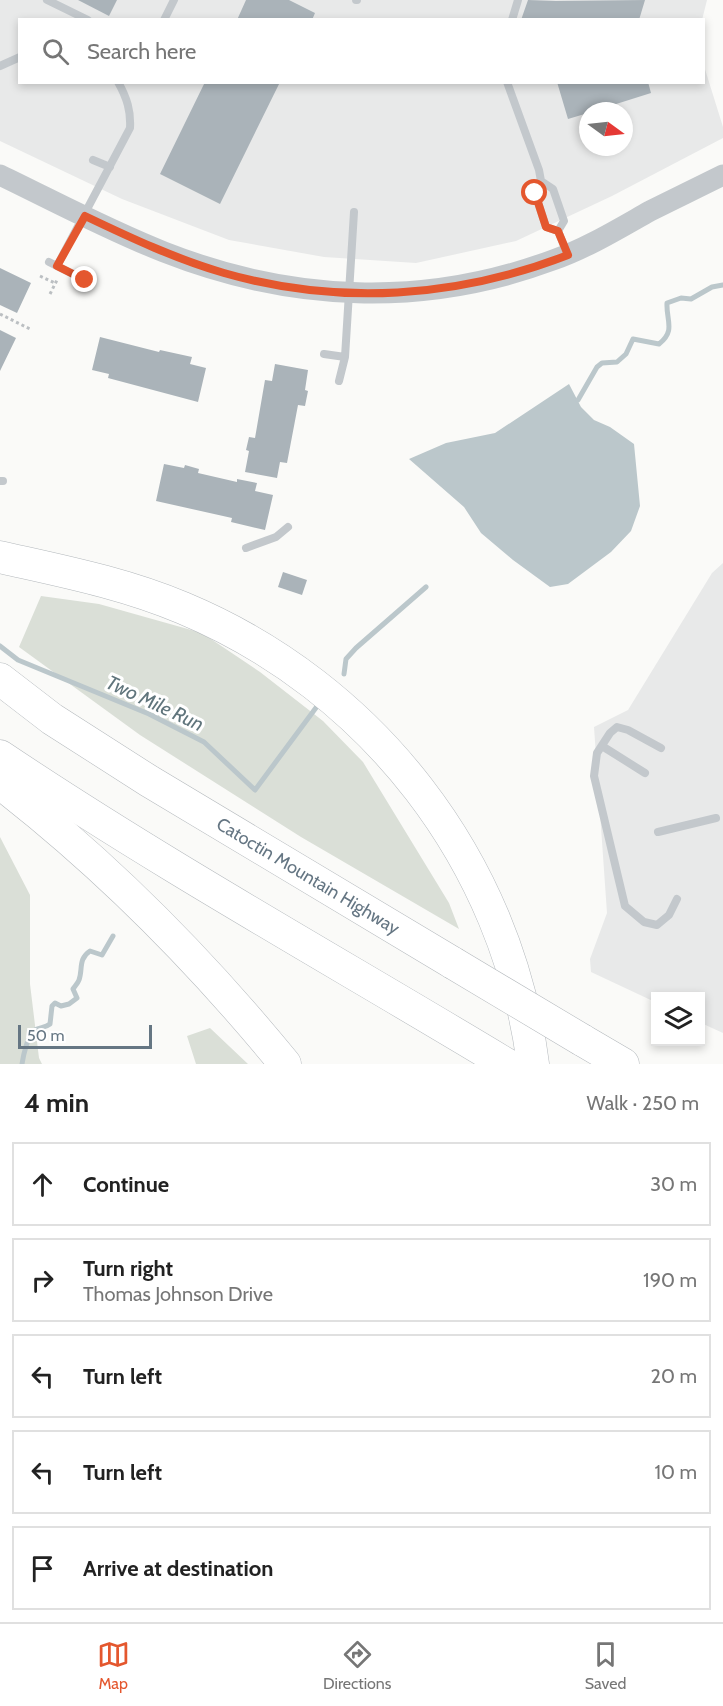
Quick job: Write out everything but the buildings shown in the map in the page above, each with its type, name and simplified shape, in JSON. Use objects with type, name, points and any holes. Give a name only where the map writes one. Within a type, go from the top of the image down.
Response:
[{"type":"highway","points":[[0,557],[117,585],[155,597],[216,623],[277,657],[308,679],[374,736],[428,800],[451,835],[491,909],[519,986],[533,1064]]},
{"type":"highway","name":"Catoctin Mountain Highway","points":[[0,680],[52,719],[149,781],[623,1064]]},
{"type":"highway","points":[[0,756],[185,874],[501,1061]]},
{"type":"highway","points":[[0,783],[76,848],[171,935],[211,976],[285,1064]]},
{"type":"street","points":[[0,174],[146,245],[223,273],[283,286],[349,294],[384,294],[453,287],[523,271],[568,255],[723,175]]},
{"type":"lane","points":[[47,0],[84,18]]},
{"type":"lane","points":[[165,18],[174,0]]},
{"type":"lane","points":[[513,18],[518,0]]},
{"type":"lane","points":[[0,66],[18,58]]},
{"type":"lane","points":[[85,280],[53,264],[85,216],[130,128],[131,113],[126,95],[119,84]]},
{"type":"lane","points":[[508,84],[541,181],[553,189],[561,210],[564,221],[558,231]]},
{"type":"lane","points":[[93,160],[110,167]]},
{"type":"lane","points":[[541,181],[535,193],[543,219],[546,227],[558,231],[568,255]]},
{"type":"lane","points":[[339,381],[345,357],[354,212]]},
{"type":"lane","points":[[324,354],[345,357]]},
{"type":"lane","points":[[246,548],[276,537],[288,527]]},
{"type":"lane","points":[[661,748],[628,730],[617,727],[610,733],[597,753],[594,776],[625,906],[644,922],[657,925],[669,915],[677,899]]},
{"type":"lane","points":[[602,746],[645,773]]},
{"type":"lane","points":[[658,832],[716,818]]},
{"type":"path","points":[[40,276],[56,283]]},
{"type":"path","points":[[0,314],[30,330]]},
{"type":"shaded area","points":[[0,0],[707,0],[702,18],[18,18],[18,84],[705,84],[705,69],[723,127],[723,138],[612,196],[516,241],[416,263],[324,257],[229,240],[122,199],[0,141]]},
{"type":"shaded area","points":[[569,384],[581,407],[594,420],[610,427],[634,444],[640,506],[631,531],[611,552],[568,584],[550,587],[481,533],[464,507],[409,459],[446,443],[495,433]]},
{"type":"shaded area","points":[[723,563],[723,1033],[705,1025],[705,992],[651,992],[651,1000],[591,972],[590,959],[607,913],[594,727],[628,710],[712,573]]},
{"type":"shaded area","points":[[41,596],[99,604],[202,633],[260,672],[323,721],[363,762],[449,903],[459,929],[301,837],[140,735],[19,647]]},
{"type":"shaded area","points":[[0,837],[30,895],[30,984],[39,1058],[42,1064],[0,1064]]},
{"type":"shaded area","points":[[210,1028],[248,1064],[196,1064],[187,1036]]},
{"type":"waterway","points":[[578,400],[597,367],[602,363],[617,362],[626,354],[633,339],[659,344],[664,339],[669,330],[667,303],[681,298],[691,299],[712,287],[723,285]]},
{"type":"waterway","name":"Two Mile Run","points":[[344,674],[346,659],[356,648],[426,587]]},
{"type":"waterway","name":"Two Mile Run","points":[[0,646],[18,660],[149,714],[204,742],[255,790],[318,705]]},
{"type":"waterway","name":"Two Mile Run","points":[[22,1064],[32,1032],[50,1024],[52,1006],[55,1003],[61,1006],[69,1004],[77,998],[73,989],[79,980],[86,954],[90,951],[102,955],[113,936]]},
{"type":"route","points":[[85,280],[57,266],[85,216],[164,252],[249,280],[314,291],[349,294],[414,292],[453,287],[523,271],[568,255],[558,231],[546,227],[535,193]]}]
